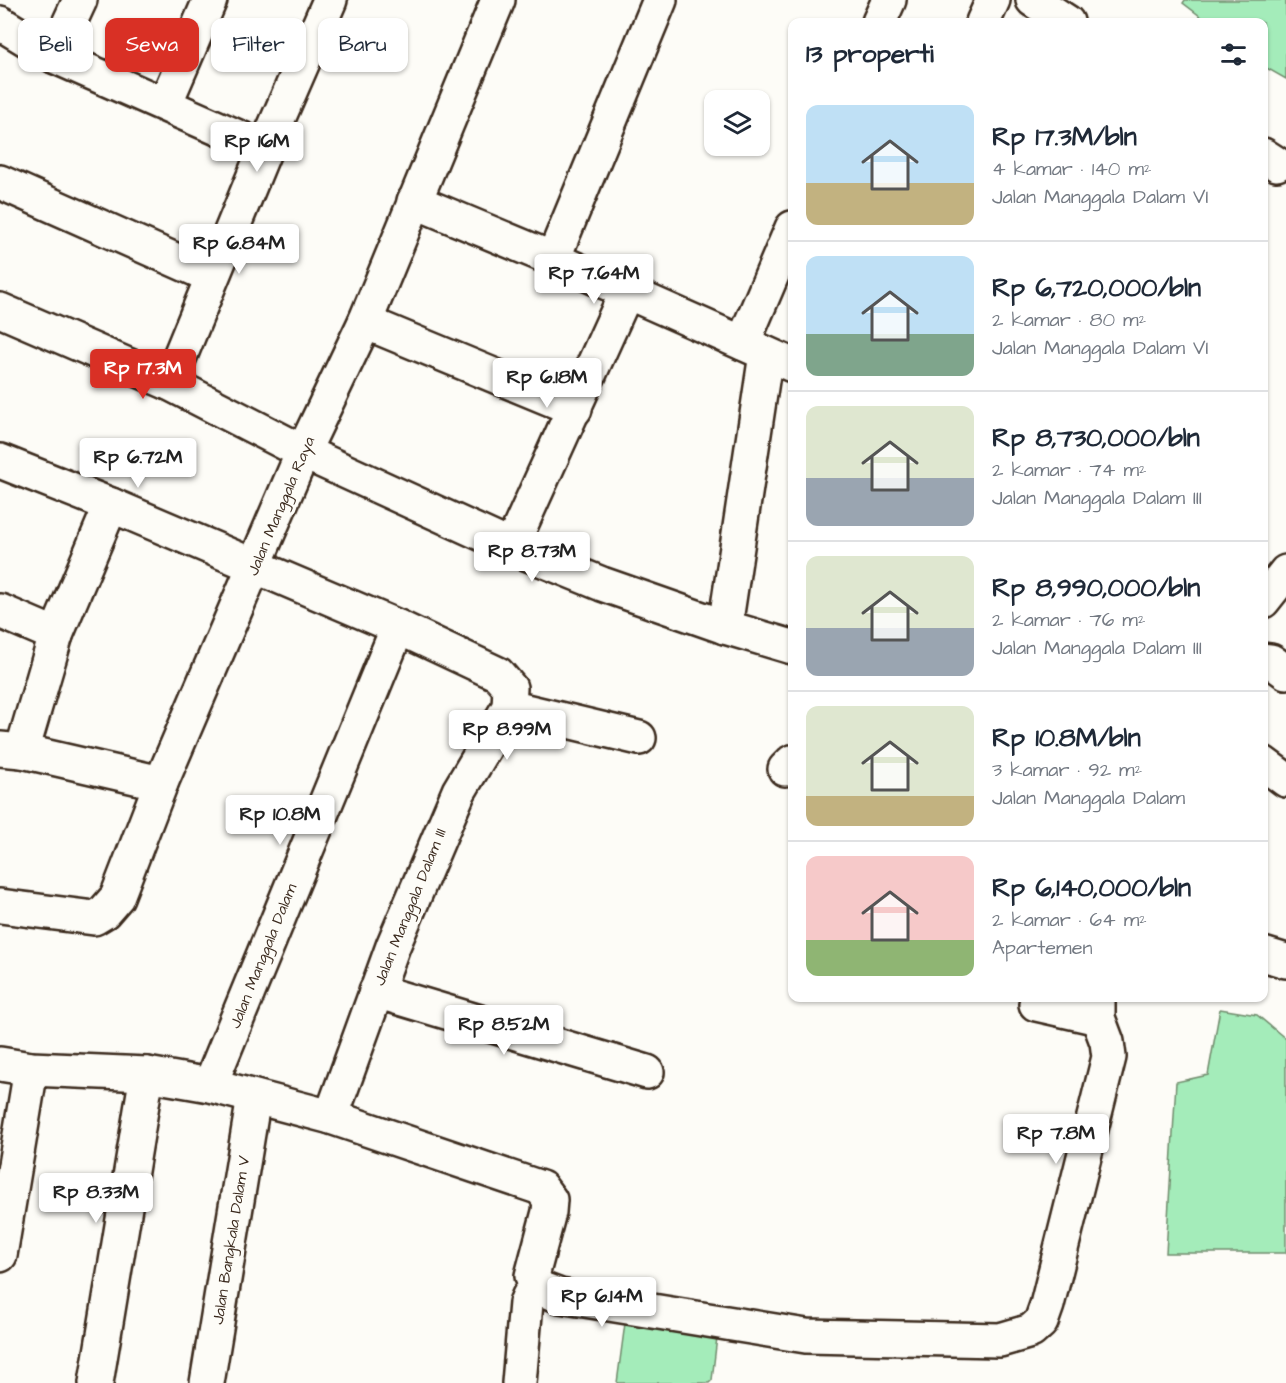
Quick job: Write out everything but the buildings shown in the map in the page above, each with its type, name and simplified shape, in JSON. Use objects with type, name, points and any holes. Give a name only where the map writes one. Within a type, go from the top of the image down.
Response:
[{"type":"street","points":[[72,18],[80,0]]},
{"type":"street","points":[[165,104],[210,0]]},
{"type":"street","points":[[169,383],[211,276],[330,0]]},
{"type":"street","name":"Jalan Manggala Raya","points":[[0,906],[94,918],[104,912],[117,897],[161,783],[303,452],[365,322],[498,0]]},
{"type":"street","points":[[553,259],[660,0]]},
{"type":"street","points":[[881,18],[889,0]]},
{"type":"street","points":[[985,18],[993,0]]},
{"type":"street","points":[[1033,0],[1061,18]]},
{"type":"street","points":[[0,23],[18,34]]},
{"type":"street","points":[[91,72],[265,149]]},
{"type":"street","points":[[0,182],[211,276]]},
{"type":"street","points":[[414,201],[627,291],[767,354]]},
{"type":"street","points":[[724,627],[767,354],[788,248]]},
{"type":"street","points":[[511,547],[627,291]]},
{"type":"street","points":[[0,310],[169,383],[303,452],[511,547],[602,584],[724,627],[788,646]]},
{"type":"street","points":[[365,322],[575,409]]},
{"type":"street","points":[[0,461],[111,505],[398,627],[498,674],[510,688],[509,707],[639,738]]},
{"type":"street","points":[[111,505],[11,750],[161,783]]},
{"type":"street","points":[[1268,595],[1286,572]]},
{"type":"street","points":[[0,611],[56,635]]},
{"type":"street","name":"Jalan Manggala Dalam","points":[[210,1085],[398,627]]},
{"type":"street","points":[[1268,661],[1286,672]]},
{"type":"street","name":"Jalan Manggala Dalam III","points":[[331,1117],[393,946],[459,791],[509,707]]},
{"type":"street","points":[[1268,767],[1286,780]]},
{"type":"street","points":[[1268,956],[1286,961]]},
{"type":"street","points":[[376,991],[648,1072]]},
{"type":"street","points":[[0,1255],[16,1066],[147,1074],[210,1085],[331,1117],[545,1191],[550,1200],[549,1212],[532,1276],[539,1288],[560,1296],[806,1336],[1000,1340],[1031,1331],[1041,1322],[1105,1075],[1109,1049],[1098,1008],[1036,1004]]},
{"type":"street","points":[[96,1383],[147,1074]]},
{"type":"street","name":"Jalan Bangkala Dalam V","points":[[207,1383],[254,1096]]},
{"type":"street","points":[[519,1383],[526,1304],[529,1296],[539,1288]]},
{"type":"green space","points":[[1185,0],[1286,0],[1286,79],[1268,69],[1268,18],[1203,18],[1183,3]]},
{"type":"green space","points":[[1220,1009],[1257,1015],[1286,1039],[1286,1253],[1166,1253],[1176,1082],[1208,1075]]},
{"type":"green space","points":[[626,1316],[717,1337],[712,1380],[709,1383],[617,1383]]}]
